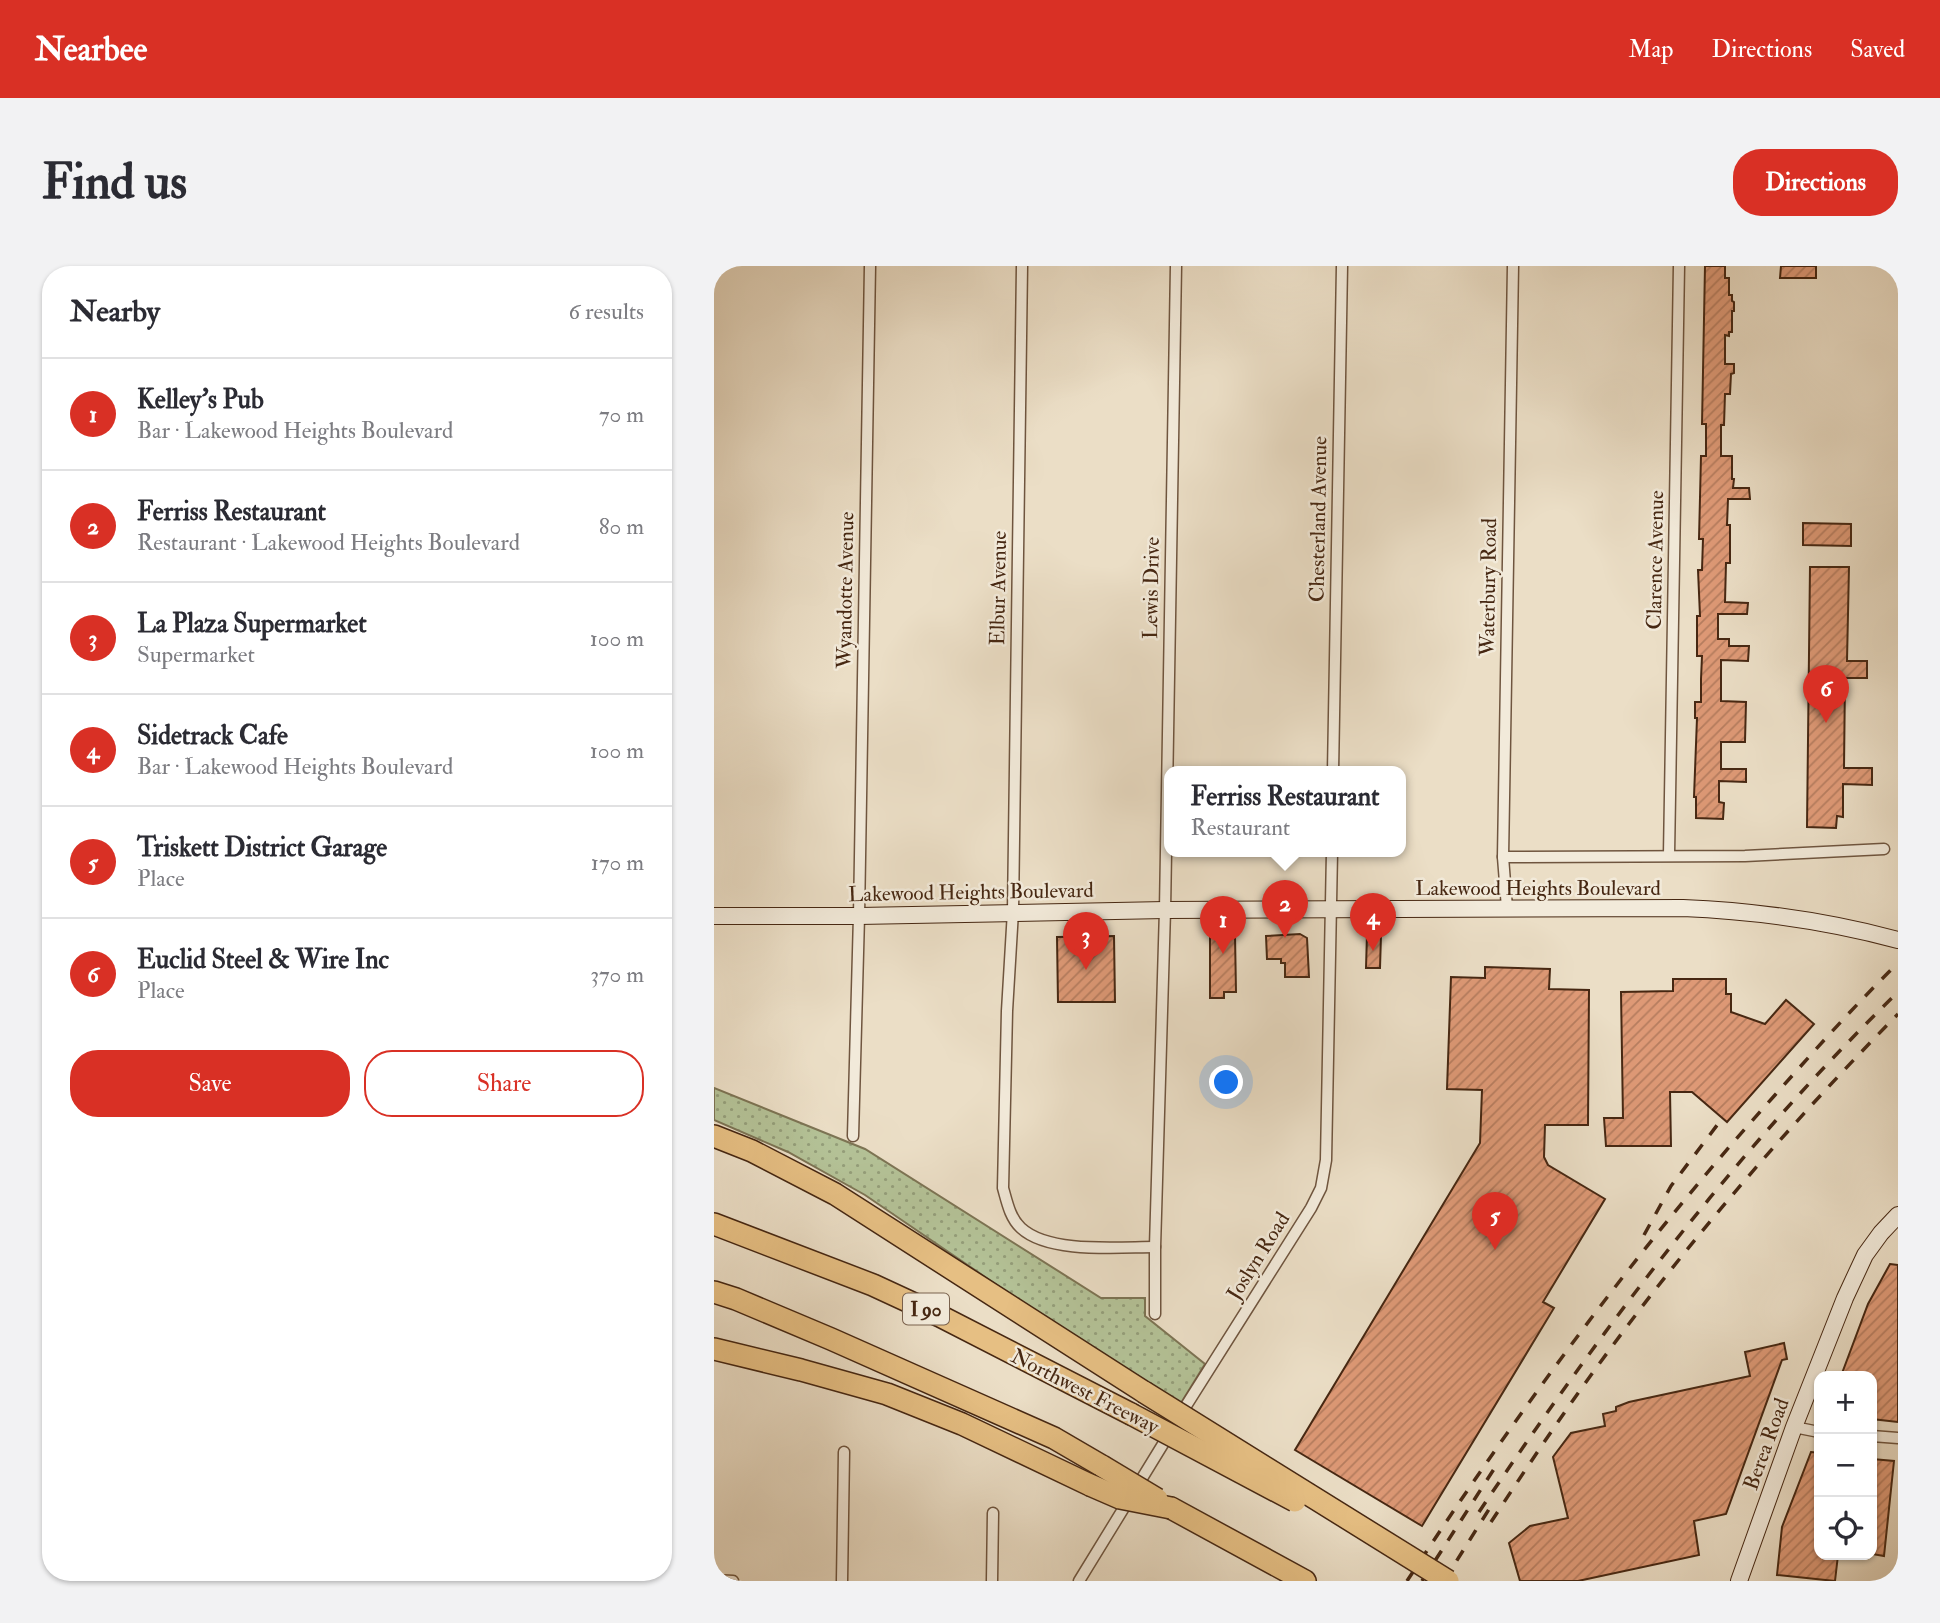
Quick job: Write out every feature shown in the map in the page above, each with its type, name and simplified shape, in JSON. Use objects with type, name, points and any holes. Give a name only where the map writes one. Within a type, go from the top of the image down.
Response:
[{"type":"highway","points":[[714,1136],[752,1151],[835,1194],[1144,1392],[1447,1581]]},
{"type":"highway","name":"Northwest Freeway","points":[[714,1224],[873,1285],[940,1316],[1131,1413],[1447,1581]]},
{"type":"highway","points":[[714,1292],[831,1339],[1054,1438],[1171,1508],[1305,1581]]},
{"type":"highway","points":[[714,1349],[887,1394],[962,1424],[1120,1498],[1171,1508]]},
{"type":"main road","name":"Lakewood Heights Boulevard","points":[[714,916],[859,916],[1013,911],[1683,908],[1779,916],[1864,931],[1898,940]]},
{"type":"main road","name":"Berea Road","points":[[1739,1581],[1794,1427],[1854,1277],[1875,1241],[1898,1215]]},
{"type":"street","name":"Wyandotte Avenue","points":[[853,1136],[870,266]]},
{"type":"street","name":"Elbur Avenue","points":[[1022,266],[1013,911],[1007,1011],[1003,1188],[1009,1209],[1021,1228],[1040,1240],[1063,1246],[1155,1247]]},
{"type":"street","name":"Lewis Drive","points":[[1167,766],[1176,266]]},
{"type":"street","name":"Chesterland Avenue","points":[[1333,766],[1342,266]]},
{"type":"street","name":"Waterbury Road","points":[[1507,908],[1503,857],[1513,266]]},
{"type":"street","name":"Clarence Avenue","points":[[1669,855],[1679,266]]},
{"type":"street","points":[[1503,857],[1745,856],[1884,849]]},
{"type":"street","name":"Lewis Drive","points":[[1155,1314],[1166,857]]},
{"type":"street","points":[[1331,909],[1332,857]]},
{"type":"street","name":"Joslyn Road","points":[[1079,1581],[1321,1188],[1326,1160],[1331,909]]},
{"type":"street","points":[[1794,1427],[1814,1431]]},
{"type":"street","points":[[1877,1436],[1898,1438]]},
{"type":"street","points":[[842,1581],[844,1452]]},
{"type":"street","points":[[992,1581],[993,1513]]},
{"type":"street","points":[[714,1580],[733,1581]]},
{"type":"green space","points":[[714,1088],[865,1149],[1101,1298],[1145,1298],[1145,1316],[1205,1364],[1181,1403],[1073,1337],[865,1195],[788,1152],[714,1120]]},
{"type":"building","points":[[1705,266],[1725,266],[1725,278],[1729,278],[1729,295],[1732,295],[1734,302],[1732,332],[1729,332],[1729,336],[1725,335],[1725,364],[1734,364],[1734,373],[1731,374],[1730,394],[1725,394],[1721,456],[1732,456],[1733,488],[1749,488],[1750,499],[1728,499],[1730,563],[1726,563],[1725,602],[1748,603],[1747,614],[1718,614],[1718,639],[1729,639],[1729,646],[1749,646],[1748,661],[1721,660],[1721,701],[1746,702],[1745,742],[1721,742],[1721,769],[1746,769],[1746,782],[1719,781],[1719,802],[1724,803],[1723,819],[1696,818],[1694,797],[1697,718],[1695,702],[1701,702],[1702,656],[1697,656],[1697,616],[1700,616],[1698,570],[1702,570],[1703,539],[1699,539],[1701,456],[1706,456],[1706,424],[1702,424]]},
{"type":"building","points":[[1781,266],[1816,266],[1816,278],[1780,278]]},
{"type":"building","points":[[1803,523],[1851,524],[1851,546],[1803,545]]},
{"type":"building","points":[[1810,567],[1849,567],[1847,661],[1867,661],[1867,678],[1845,678],[1844,768],[1872,768],[1872,785],[1843,784],[1843,817],[1837,816],[1836,828],[1807,827]]},
{"type":"building","points":[[1300,934],[1307,938],[1309,977],[1285,977],[1285,963],[1281,963],[1281,959],[1267,959],[1266,936]]},
{"type":"building","points":[[1367,934],[1381,935],[1380,968],[1366,968]]},
{"type":"building","points":[[1235,935],[1236,992],[1224,992],[1224,998],[1210,998],[1210,936]]},
{"type":"building","points":[[1114,936],[1115,1002],[1058,1002],[1057,937]]},
{"type":"building","points":[[1485,967],[1550,969],[1549,989],[1589,990],[1588,1125],[1545,1125],[1544,1157],[1548,1165],[1605,1199],[1543,1302],[1554,1308],[1422,1526],[1295,1450],[1480,1143],[1482,1090],[1447,1089],[1451,977],[1485,978]]},
{"type":"building","points":[[1673,979],[1726,979],[1726,994],[1731,994],[1731,1012],[1765,1024],[1786,1000],[1814,1024],[1727,1122],[1692,1092],[1670,1092],[1671,1146],[1606,1146],[1604,1118],[1623,1118],[1621,992],[1673,991]]},
{"type":"building","points":[[1890,1264],[1898,1265],[1898,1422],[1877,1420],[1877,1371],[1843,1371],[1868,1304]]},
{"type":"building","points":[[1784,1343],[1787,1359],[1782,1360],[1726,1514],[1694,1521],[1699,1555],[1578,1581],[1520,1581],[1509,1543],[1530,1526],[1568,1518],[1553,1457],[1571,1433],[1605,1426],[1603,1414],[1616,1411],[1616,1407],[1629,1402],[1750,1376],[1745,1352]]},
{"type":"building","points":[[1811,1452],[1814,1452],[1814,1560],[1837,1560],[1835,1581],[1777,1575],[1782,1527]]},
{"type":"building","points":[[1877,1459],[1894,1461],[1884,1556],[1877,1555]]},
{"type":"railway","points":[[1407,1581],[1536,1392],[1628,1270],[1725,1152],[1835,1028],[1898,963]]},
{"type":"railway","points":[[1479,1512],[1574,1375],[1675,1241],[1782,1113],[1898,992]]},
{"type":"railway","points":[[1491,1522],[1545,1440],[1671,1269],[1781,1139],[1898,1014]]},
{"type":"railway","points":[[1644,1235],[1671,1186],[1721,1120]]},
{"type":"railway","points":[[1422,1581],[1494,1469]]},
{"type":"railway","points":[[1444,1581],[1491,1506]]},
{"type":"place","name":"Euclid Steel & Wire Inc","points":[[1826,723]]},
{"type":"place","name":"Ferriss Restaurant","points":[[1285,938]]},
{"type":"place","name":"Sidetrack Cafe","points":[[1373,951]]},
{"type":"place","name":"Kelley's Pub","points":[[1223,954]]},
{"type":"place","name":"La Plaza Supermarket","points":[[1086,970]]},
{"type":"place","name":"Triskett District Garage","points":[[1495,1250]]}]
